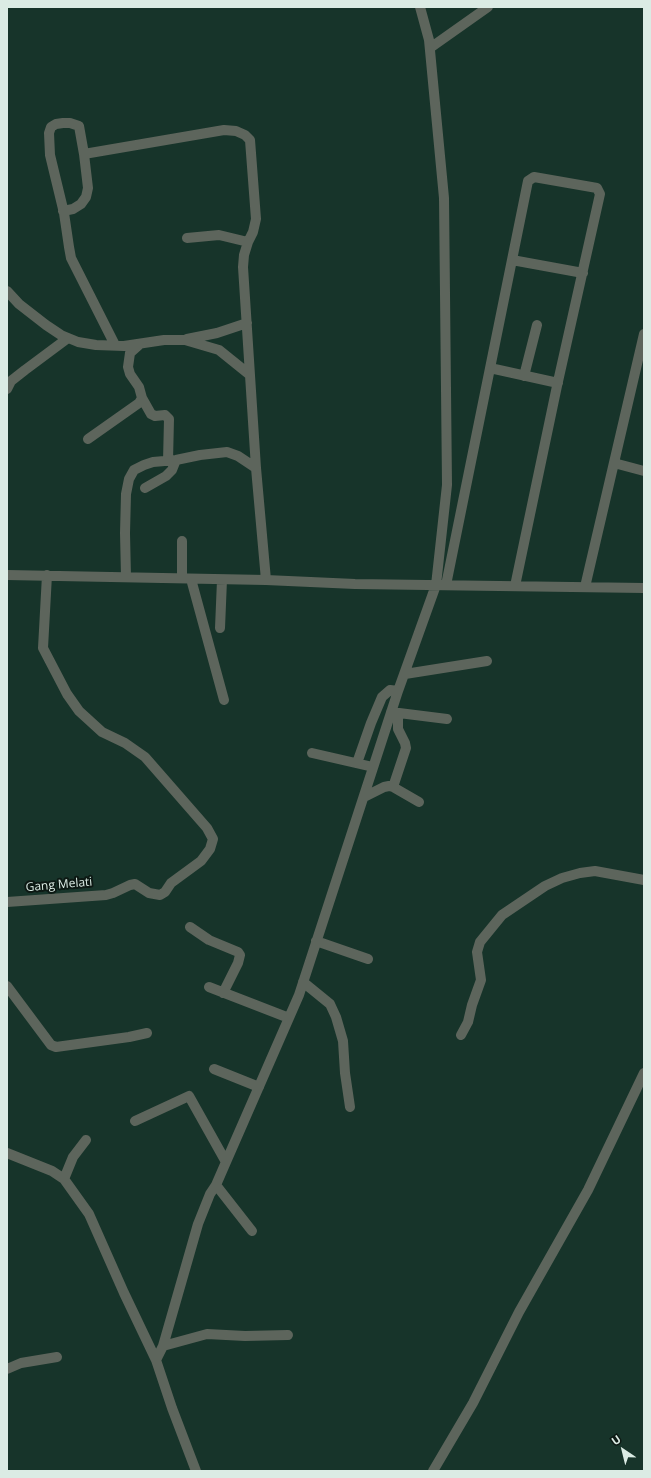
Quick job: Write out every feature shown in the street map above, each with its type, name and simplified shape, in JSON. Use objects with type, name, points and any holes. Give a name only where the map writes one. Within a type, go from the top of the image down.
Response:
[{"type":"street","points":[[420,7],[429,40],[444,198],[447,485],[441,585]]},
{"type":"street","points":[[430,48],[488,7]]},
{"type":"street","points":[[63,211],[78,207],[86,197],[88,188],[79,126],[70,123],[56,124],[51,127],[49,133],[50,155],[63,211],[71,258],[115,345]]},
{"type":"street","points":[[84,154],[224,130],[236,131],[245,135],[250,140],[256,219],[254,232],[248,242],[244,255],[243,268],[256,468],[266,580]]},
{"type":"street","points":[[156,1360],[163,1346],[191,1244],[198,1224],[289,1018],[303,982],[373,767],[395,712],[398,691],[441,585],[490,368],[527,186],[531,178],[534,177],[597,188],[600,194],[515,586]]},
{"type":"street","points":[[187,238],[219,235],[248,242]]},
{"type":"street","points":[[512,260],[583,273]]},
{"type":"street","points":[[7,291],[19,304],[61,336],[78,342],[96,345],[140,344],[164,340],[185,340],[217,333],[247,323]]},
{"type":"street","points":[[524,376],[537,325]]},
{"type":"street","points":[[585,587],[644,334]]},
{"type":"street","points":[[7,389],[11,381],[68,338]]},
{"type":"street","points":[[185,340],[219,350],[250,375]]},
{"type":"street","points":[[140,344],[130,353],[128,362],[130,374],[140,386],[142,398],[151,414],[155,416],[165,415],[169,419],[172,461],[172,470],[166,476],[146,488]]},
{"type":"street","points":[[490,368],[558,383]]},
{"type":"street","points":[[88,439],[139,403],[142,398]]},
{"type":"street","points":[[126,577],[125,505],[129,479],[134,470],[153,462],[172,461],[200,455],[227,452],[238,456],[256,468]]},
{"type":"street","points":[[614,463],[644,471]]},
{"type":"street","points":[[182,541],[187,579],[224,700]]},
{"type":"street","points":[[7,575],[266,580],[355,584],[644,588]]},
{"type":"street","name":"Gang Melati","points":[[7,902],[116,892],[135,884],[149,893],[160,895],[171,884],[200,861],[210,849],[213,839],[207,828],[145,757],[125,742],[102,732],[79,711],[67,694],[43,648],[47,575]]},
{"type":"street","points":[[220,628],[222,580]]},
{"type":"street","points":[[405,674],[487,661]]},
{"type":"street","points":[[357,763],[382,697],[390,690],[398,691]]},
{"type":"street","points":[[395,712],[447,719]]},
{"type":"street","points":[[393,787],[406,748],[398,729],[395,712]]},
{"type":"street","points":[[312,753],[373,767]]},
{"type":"street","points":[[364,797],[384,787],[393,787],[419,802]]},
{"type":"street","points":[[461,1035],[468,1022],[472,1005],[481,980],[477,952],[480,942],[502,915],[544,886],[562,878],[580,873],[595,871],[644,880]]},
{"type":"street","points":[[190,927],[209,940],[238,952],[240,955],[238,963],[223,993]]},
{"type":"street","points":[[316,941],[368,959]]},
{"type":"street","points":[[303,982],[330,1004],[336,1017],[342,1041],[350,1107]]},
{"type":"street","points":[[7,986],[52,1045],[56,1047],[129,1037],[147,1033]]},
{"type":"street","points":[[209,987],[289,1018]]},
{"type":"street","points":[[214,1068],[259,1087]]},
{"type":"street","points":[[433,1471],[473,1403],[519,1312],[588,1190],[644,1074]]},
{"type":"street","points":[[135,1121],[189,1096],[226,1162]]},
{"type":"street","points":[[64,1180],[73,1157],[86,1140]]},
{"type":"street","points":[[7,1153],[52,1171],[64,1180],[89,1214],[156,1360],[172,1408],[196,1471]]},
{"type":"street","points":[[213,1189],[252,1231]]},
{"type":"street","points":[[163,1346],[207,1334],[245,1336],[288,1335]]},
{"type":"street","points":[[7,1369],[21,1363],[57,1357]]}]
